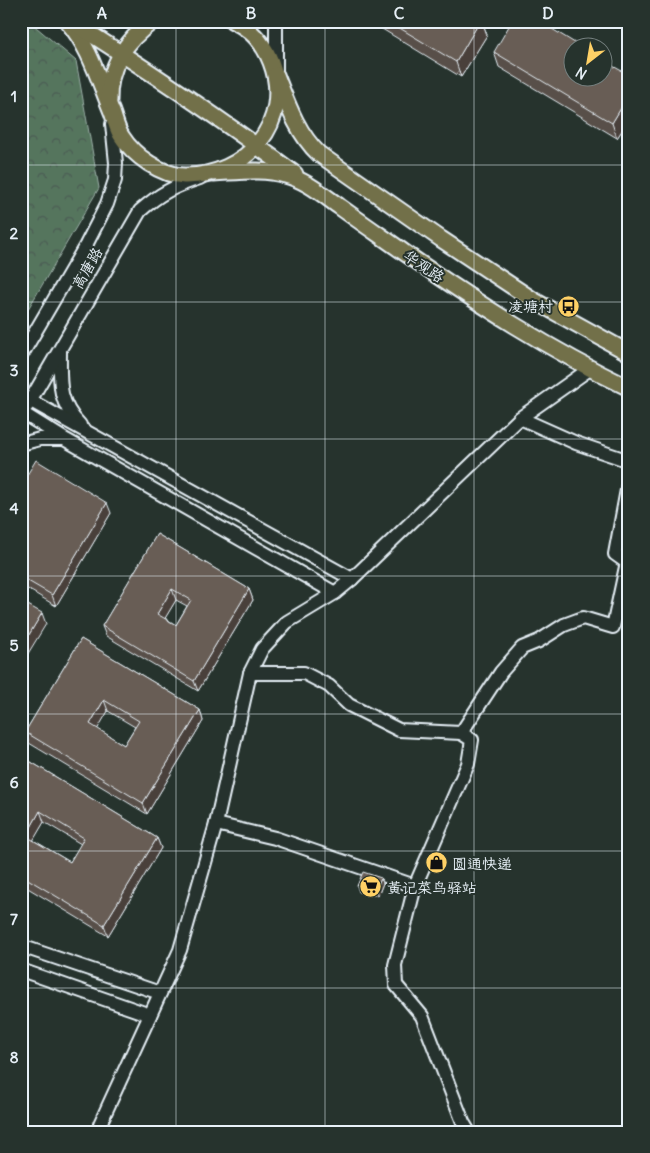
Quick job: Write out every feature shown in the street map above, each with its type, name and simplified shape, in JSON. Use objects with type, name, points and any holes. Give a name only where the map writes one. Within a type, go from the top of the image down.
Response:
[{"type":"main road","points":[[67,21],[80,37],[88,53],[122,137],[138,156],[160,170],[182,176],[214,173],[236,163],[257,146],[274,112],[277,99],[276,75]]},
{"type":"main road","points":[[71,21],[257,146],[310,186]]},
{"type":"main road","points":[[109,105],[110,82],[121,53],[141,30],[153,21]]},
{"type":"main road","points":[[234,21],[258,39],[268,54],[300,130],[309,144],[330,162],[526,296],[566,320],[629,353]]},
{"type":"main road","name":"华观路","points":[[214,173],[267,171],[286,175],[310,186],[478,302],[538,339],[629,388]]},
{"type":"street","points":[[276,21],[276,75]]},
{"type":"street","name":"高唐路","points":[[21,356],[108,204],[115,180],[116,163],[116,146],[109,105]]},
{"type":"street","name":"高唐路","points":[[22,413],[26,399],[60,350],[140,211],[174,186],[214,173]]},
{"type":"street","points":[[60,350],[61,394],[66,408],[88,432]]},
{"type":"street","points":[[100,1132],[100,1124],[180,950],[216,824],[250,673],[262,649],[287,622],[335,593],[352,579],[520,418],[591,368]]},
{"type":"street","points":[[26,399],[352,579]]},
{"type":"street","points":[[22,413],[335,593]]},
{"type":"street","points":[[520,418],[576,443],[629,461]]},
{"type":"street","points":[[21,444],[40,439],[66,440]]},
{"type":"street","points":[[461,733],[501,672],[522,648],[540,641],[564,624],[583,618],[613,627],[628,563],[615,554],[629,479]]},
{"type":"street","points":[[250,673],[304,673],[329,686],[349,705],[399,730],[461,733],[472,740],[468,764],[415,886],[395,965],[396,985],[422,1016],[463,1122],[469,1132]]},
{"type":"street","points":[[216,824],[275,838],[415,886]]},
{"type":"street","points":[[21,946],[160,993]]},
{"type":"street","points":[[21,970],[150,1014]]},
{"type":"green space","points":[[21,21],[29,21],[76,61],[99,188],[21,321]]},
{"type":"building","points":[[388,21],[480,21],[456,62]]},
{"type":"building","points":[[512,21],[539,21],[567,38],[562,38],[562,88],[612,88],[612,66],[629,75],[629,95],[612,123],[494,52]]},
{"type":"building","points":[[36,460],[107,503],[52,595],[21,577],[21,485]]},
{"type":"building","points":[[157,534],[249,589],[194,681],[102,626]],"holes":[[[172,589],[191,600],[176,625],[157,614]]]},
{"type":"building","points":[[21,601],[42,613],[21,648]]},
{"type":"building","points":[[81,639],[200,710],[143,803],[25,732]],"holes":[[[104,700],[139,721],[124,745],[90,724]]]},
{"type":"building","points":[[21,756],[157,838],[104,925],[21,875]],"holes":[[[40,811],[84,838],[70,862],[26,836]]]},
{"type":"building","points":[[363,872],[381,878],[376,891],[357,886]]},
{"type":"place","name":"凌塘村","points":[[569,306]]},
{"type":"place","name":"圆通快递","points":[[436,863]]},
{"type":"place","name":"黄记菜鸟驿站","points":[[371,887]]}]
